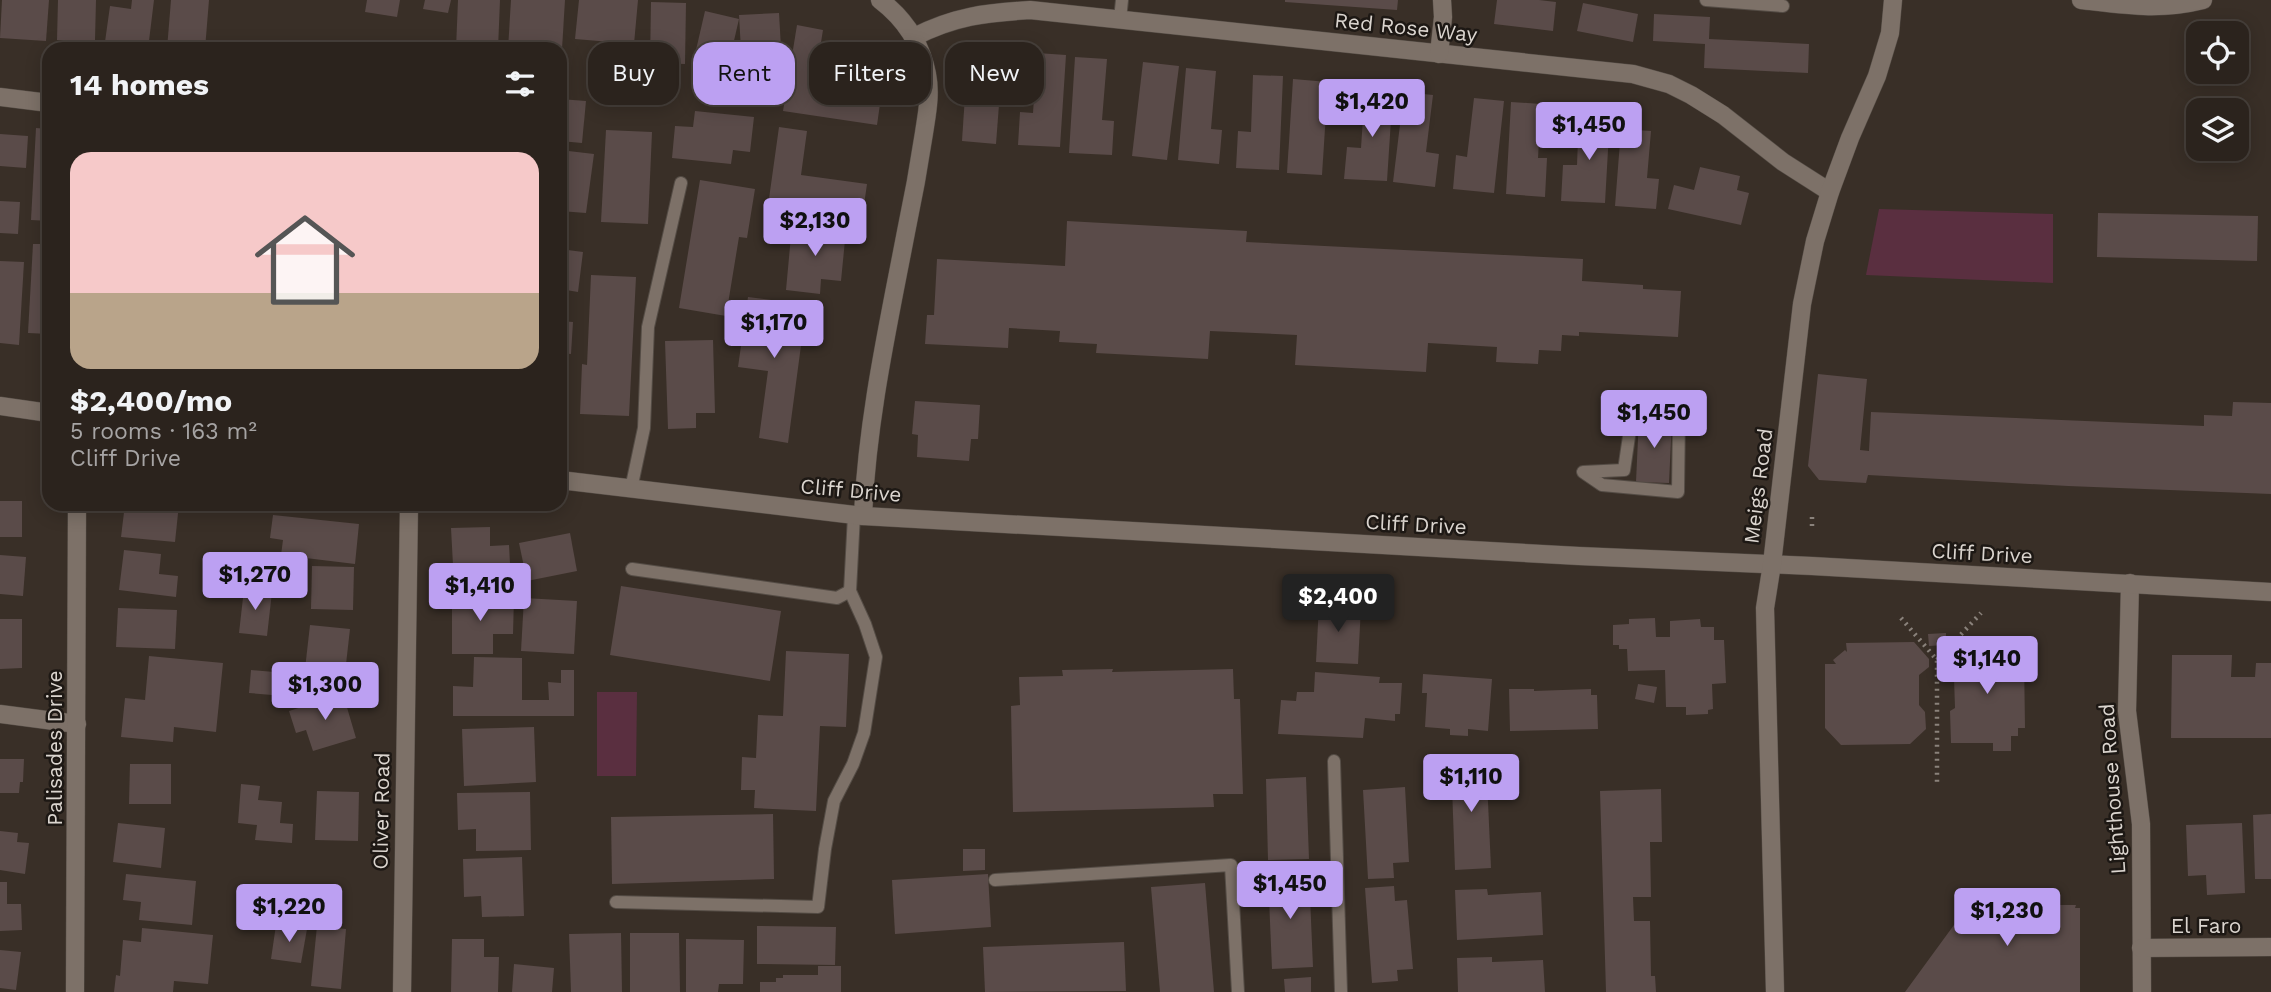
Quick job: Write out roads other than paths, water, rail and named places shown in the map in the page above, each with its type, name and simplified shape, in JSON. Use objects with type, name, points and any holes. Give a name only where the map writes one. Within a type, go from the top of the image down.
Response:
[{"type":"street","points":[[859,515],[878,372],[919,168],[929,100],[928,76],[922,53],[900,17],[880,0]]},
{"type":"street","points":[[1439,54],[1442,0]]},
{"type":"street","name":"Meigs Road","points":[[1775,992],[1765,608],[1802,304],[1815,241],[1850,138],[1877,76],[1889,33],[1893,0]]},
{"type":"street","points":[[2081,0],[2151,8],[2203,0]]},
{"type":"street","name":"Red Rose Way","points":[[914,37],[938,25],[984,13],[1030,10],[1633,74],[1669,85],[1723,114],[1783,162],[1830,192]]},
{"type":"street","points":[[0,97],[42,102]]},
{"type":"street","points":[[0,406],[42,412]]},
{"type":"street","name":"Cliff Drive","points":[[567,481],[859,515],[2271,592]]},
{"type":"street","name":"Palisades Drive","points":[[75,992],[76,511]]},
{"type":"street","name":"Oliver Road","points":[[402,992],[409,511]]},
{"type":"street","name":"Lighthouse Road","points":[[2130,583],[2127,711],[2141,824],[2142,992]]},
{"type":"street","points":[[0,714],[77,724]]},
{"type":"street","name":"El Faro","points":[[2141,948],[2271,947]]},
{"type":"lane","points":[[1120,19],[1122,0]]},
{"type":"lane","points":[[1706,0],[1783,6]]},
{"type":"lane","points":[[631,489],[644,428],[648,327],[681,183]]},
{"type":"lane","points":[[1643,411],[1672,413],[1679,417],[1678,492],[1602,485],[1583,472],[1624,470],[1632,416],[1643,411]]},
{"type":"lane","points":[[616,902],[818,907],[834,801],[853,764],[864,733],[876,657],[865,624],[849,591],[859,515]]},
{"type":"lane","points":[[632,569],[837,598],[849,591]]},
{"type":"lane","points":[[1334,761],[1342,992]]},
{"type":"lane","points":[[995,880],[1231,865],[1238,992]]}]
